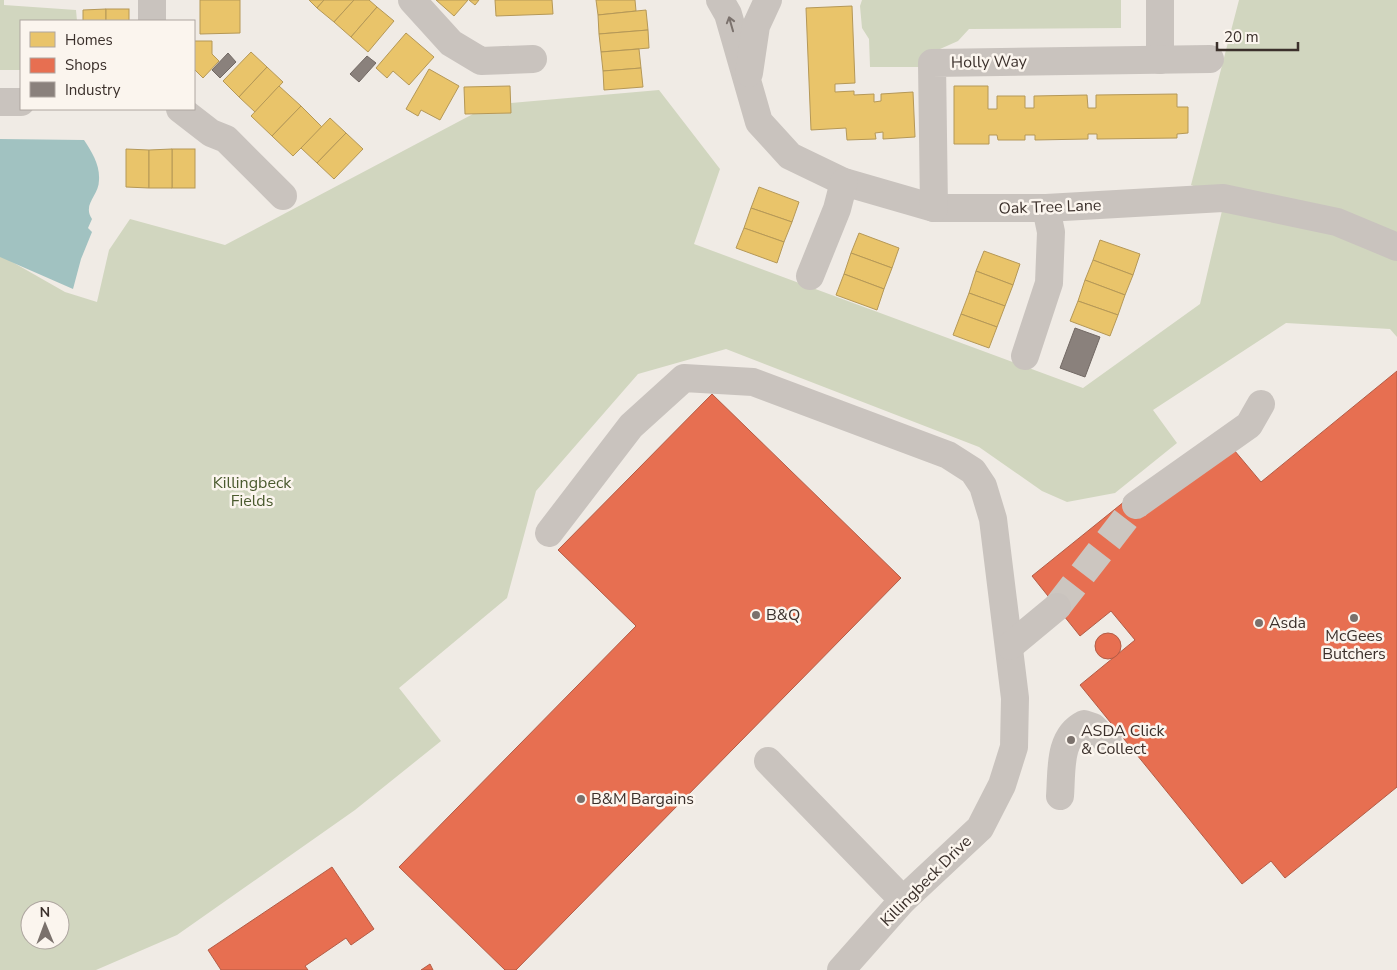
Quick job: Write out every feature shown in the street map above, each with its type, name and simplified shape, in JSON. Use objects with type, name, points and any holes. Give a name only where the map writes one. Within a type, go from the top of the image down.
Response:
[{"type":"street","points":[[152,0],[152,20]]},
{"type":"street","points":[[412,0],[451,43],[480,61],[533,59]]},
{"type":"street","name":"Oak Tree Lane","points":[[720,0],[728,14],[759,122],[790,156],[844,182],[934,208],[1046,208],[1223,198],[1337,222],[1397,247]]},
{"type":"street","points":[[748,84],[756,26],[768,0]]},
{"type":"street","points":[[1160,0],[1160,60]]},
{"type":"street","name":"Holly Way","points":[[934,208],[932,63],[1210,59]]},
{"type":"street","points":[[0,102],[20,102]]},
{"type":"street","points":[[181,110],[211,132],[226,140],[284,196]]},
{"type":"street","points":[[810,276],[836,209],[844,182]]},
{"type":"street","points":[[1026,356],[1050,283],[1051,232],[1046,208]]},
{"type":"street","name":"Killingbeck Drive","points":[[549,533],[630,426],[684,378],[753,382],[948,455],[973,470],[983,486],[993,519],[1015,698],[1014,747],[1002,785],[980,828],[903,900],[841,970]]},
{"type":"street","points":[[1136,505],[1249,425],[1261,404]]},
{"type":"street","points":[[1010,646],[1057,607]]},
{"type":"street","points":[[1060,796],[1063,749],[1074,729],[1084,724],[1093,727],[1108,742]]},
{"type":"street","points":[[768,761],[903,900]]},
{"type":"green space","points":[[0,0],[4,0],[4,5],[76,10],[77,20],[20,20],[20,70],[0,70]]},
{"type":"green space","points":[[862,0],[1121,0],[1121,28],[969,29],[958,41],[931,53],[921,67],[870,67],[869,39],[862,28],[860,6]]},
{"type":"green space","name":"Killingbeck Fields","points":[[1239,0],[1397,0],[1397,337],[1390,329],[1286,323],[1153,410],[1177,443],[1115,493],[1067,502],[1042,491],[979,447],[726,349],[638,374],[536,491],[507,598],[399,688],[441,741],[355,810],[177,935],[96,970],[0,970],[0,255],[65,292],[97,302],[109,250],[130,219],[225,245],[473,114],[511,113],[511,103],[659,90],[720,169],[694,244],[1083,388],[1200,304],[1225,198],[1191,185]]},
{"type":"water","points":[[0,139],[84,140],[93,154],[97,164],[99,180],[89,209],[92,219],[88,228],[92,232],[81,259],[73,289],[0,257]]},
{"type":"building: Homes","points":[[200,0],[240,0],[240,33],[200,34]]},
{"type":"building: Homes","points":[[309,0],[324,0],[317,8]]},
{"type":"building: Homes","points":[[324,0],[354,0],[334,22],[317,8]]},
{"type":"building: Homes","points":[[354,0],[369,0],[377,7],[351,37],[334,22]]},
{"type":"building: Homes","points":[[436,0],[468,0],[454,16]]},
{"type":"building: Homes","points":[[469,0],[479,0],[475,5]]},
{"type":"building: Homes","points":[[495,0],[552,0],[553,14],[496,16]]},
{"type":"building: Homes","points":[[596,0],[635,0],[636,11],[598,15]]},
{"type":"building: Homes","points":[[852,6],[855,83],[835,84],[835,92],[854,91],[854,95],[874,94],[874,102],[881,101],[881,94],[913,92],[915,137],[883,139],[883,132],[875,133],[876,139],[847,140],[846,128],[811,130],[806,8]]},
{"type":"building: Homes","points":[[377,7],[394,21],[368,52],[351,37]]},
{"type":"building: Homes","points":[[106,9],[106,20],[83,20],[83,10]]},
{"type":"building: Homes","points":[[106,9],[129,9],[129,20],[106,20]]},
{"type":"building: Homes","points":[[646,10],[648,30],[599,34],[598,15]]},
{"type":"building: Homes","points":[[648,30],[649,48],[601,52],[599,34]]},
{"type":"building: Homes","points":[[406,33],[434,57],[409,85],[393,71],[387,78],[376,68]]},
{"type":"building: Homes","points":[[195,41],[212,41],[212,54],[219,61],[203,78],[195,70]]},
{"type":"building: Homes","points":[[639,49],[641,68],[603,71],[601,52]]},
{"type":"building: Homes","points":[[251,52],[267,67],[239,97],[223,81]]},
{"type":"building: Homes","points":[[267,67],[283,82],[255,112],[239,97]]},
{"type":"building: Homes","points":[[641,68],[643,87],[604,90],[603,71]]},
{"type":"building: Homes","points":[[429,69],[459,86],[440,120],[421,110],[418,116],[406,109]]},
{"type":"building: Homes","points":[[279,86],[301,106],[272,136],[251,116]]},
{"type":"building: Homes","points":[[510,86],[511,113],[465,114],[464,87]]},
{"type":"building: Homes","points":[[954,86],[988,86],[988,109],[997,109],[997,96],[1025,96],[1025,108],[1034,108],[1034,96],[1087,95],[1088,108],[1096,108],[1096,95],[1177,94],[1177,107],[1188,107],[1188,133],[1177,134],[1177,138],[1097,139],[1097,134],[1088,134],[1088,139],[1035,140],[1035,135],[1025,135],[1025,140],[998,140],[997,135],[989,135],[989,144],[954,144]]},
{"type":"building: Homes","points":[[301,106],[322,127],[293,156],[272,136]]},
{"type":"building: Homes","points":[[330,118],[346,133],[317,163],[301,148]]},
{"type":"building: Homes","points":[[346,133],[363,149],[334,179],[317,163]]},
{"type":"building: Homes","points":[[126,149],[149,150],[149,188],[126,187]]},
{"type":"building: Homes","points":[[172,149],[195,149],[195,188],[172,188]]},
{"type":"building: Homes","points":[[172,149],[172,188],[149,188],[149,150]]},
{"type":"building: Homes","points":[[759,187],[799,202],[792,222],[751,208]]},
{"type":"building: Homes","points":[[751,208],[792,222],[784,242],[744,228]]},
{"type":"building: Homes","points":[[744,228],[784,242],[777,263],[736,248]]},
{"type":"building: Homes","points":[[859,233],[899,248],[892,268],[851,253]]},
{"type":"building: Homes","points":[[1100,240],[1140,254],[1133,275],[1093,260]]},
{"type":"building: Homes","points":[[984,251],[1020,264],[1013,285],[976,271]]},
{"type":"building: Homes","points":[[851,253],[892,268],[884,289],[844,274]]},
{"type":"building: Homes","points":[[1093,260],[1133,275],[1125,295],[1085,280]]},
{"type":"building: Homes","points":[[976,271],[1013,285],[1005,306],[969,293]]},
{"type":"building: Homes","points":[[844,274],[884,289],[877,310],[836,295]]},
{"type":"building: Homes","points":[[1085,280],[1125,295],[1118,315],[1078,301]]},
{"type":"building: Homes","points":[[969,293],[1005,306],[997,327],[961,314]]},
{"type":"building: Homes","points":[[1078,301],[1118,315],[1110,336],[1070,321]]},
{"type":"building: Homes","points":[[961,314],[997,327],[989,348],[953,335]]},
{"type":"building: Shops","name":"Asda","points":[[1397,371],[1397,787],[1285,878],[1271,861],[1242,884],[1080,685],[1135,640],[1111,611],[1080,636],[1032,576],[1130,497],[1229,444],[1261,482]]},
{"type":"building: Shops","points":[[712,394],[901,578],[516,970],[505,970],[399,867],[636,626],[558,550]]},
{"type":"building: Shops","points":[[1108,633],[1117,637],[1121,646],[1117,655],[1108,659],[1099,655],[1095,646],[1099,637]]},
{"type":"building: Shops","points":[[332,867],[374,929],[351,945],[346,938],[305,966],[308,970],[221,970],[208,950]]},
{"type":"building: Shops","points":[[430,964],[433,970],[421,970]]},
{"type":"building: Industry","points":[[228,53],[236,62],[220,78],[212,70]]},
{"type":"building: Industry","points":[[367,56],[376,63],[359,82],[350,74]]},
{"type":"building: Industry","points":[[1075,328],[1100,337],[1085,377],[1060,368]]},
{"type":"tunnel","points":[[1057,607],[1136,505]]},
{"type":"place","name":"B&Q","points":[[756,615]]},
{"type":"place","name":"McGees Butchers","points":[[1354,618]]},
{"type":"place","name":"Asda","points":[[1259,623]]},
{"type":"place","name":"ASDA Click & Collect","points":[[1071,740]]},
{"type":"place","name":"B&M Bargains","points":[[581,799]]}]
